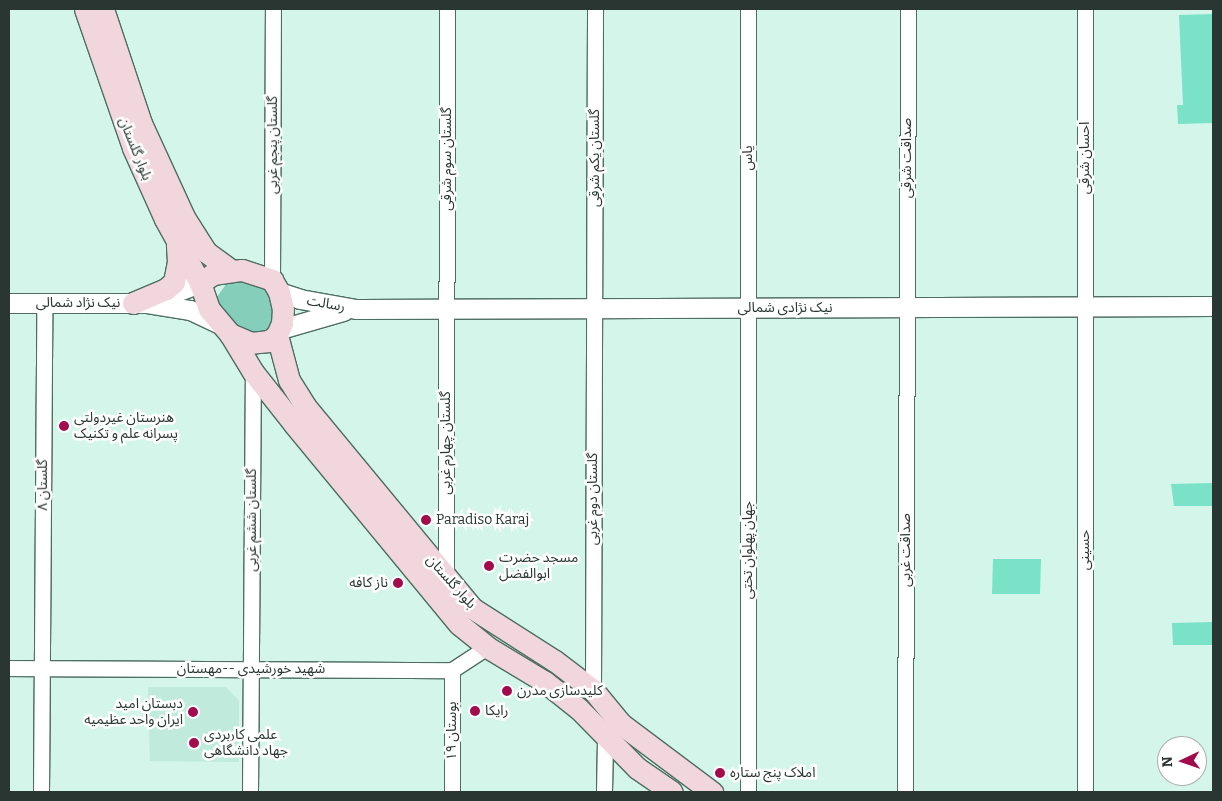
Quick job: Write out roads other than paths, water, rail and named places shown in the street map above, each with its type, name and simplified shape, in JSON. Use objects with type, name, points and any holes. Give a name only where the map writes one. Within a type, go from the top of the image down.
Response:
[{"type":"main road","name":"بلوار گلستان","points":[[85,9],[133,148],[176,240],[200,283]]},
{"type":"main road","name":"بلوار گلستان","points":[[103,9],[141,123],[184,217],[206,252],[231,270]]},
{"type":"main road","points":[[140,303],[166,289],[174,282],[178,261],[176,240]]},
{"type":"main road","points":[[231,270],[252,271],[276,286],[283,309],[279,332],[260,343],[224,329],[200,283],[213,274],[231,270]]},
{"type":"main road","name":"بلوار گلستان","points":[[224,329],[270,394],[435,598],[459,624],[487,647],[545,682],[580,709],[605,738],[637,768],[672,792]]},
{"type":"main road","name":"بلوار گلستان","points":[[279,332],[289,380],[305,406],[472,608],[555,662],[593,690],[627,729],[712,792]]},
{"type":"main road","points":[[270,394],[272,382],[277,378],[289,380]]},
{"type":"street","name":"گلستان پنجم غربی","points":[[273,9],[276,286]]},
{"type":"street","name":"گلستان سوم شرقی","points":[[446,309],[448,9]]},
{"type":"street","name":"گلستان یکم شرقی","points":[[594,308],[595,9]]},
{"type":"street","name":"یاس","points":[[748,9],[748,308]]},
{"type":"street","name":"صداقت شرقی","points":[[907,308],[908,9]]},
{"type":"street","name":"احسان شرقی","points":[[1085,9],[1085,307]]},
{"type":"street","points":[[140,303],[200,283]]},
{"type":"street","name":"رسالت","points":[[276,286],[300,299],[356,309]]},
{"type":"street","name":"نیک نژاد شمالی","points":[[9,302],[140,303]]},
{"type":"street","name":"گلستان ۸","points":[[41,792],[44,303]]},
{"type":"street","points":[[140,303],[190,310],[224,329]]},
{"type":"street","name":"نیک نژادی شمالی","points":[[356,309],[1213,306]]},
{"type":"street","name":"حسینی","points":[[1085,307],[1085,792]]},
{"type":"street","name":"گلستان دوم غربی","points":[[593,690],[594,308]]},
{"type":"street","name":"جهان پهلوان تختی","points":[[748,308],[748,792]]},
{"type":"street","name":"صداقت غربی","points":[[905,792],[907,308]]},
{"type":"street","name":"رسالت","points":[[279,332],[319,316],[356,309]]},
{"type":"street","name":"گلستان چهارم غربی","points":[[446,309],[446,578]]},
{"type":"street","name":"گلستان ششم غربی","points":[[250,792],[253,372]]},
{"type":"street","points":[[452,670],[487,647]]},
{"type":"street","name":"شهید خورشیدی --مهستان","points":[[9,668],[452,670]]},
{"type":"street","name":"بوستان ۱۹","points":[[452,670],[452,792]]},
{"type":"street","points":[[604,792],[605,738]]},
{"type":"place","name":"هنرستان غیردولتی پسرانه علم و تکنیک","points":[[64,426]]},
{"type":"place","name":"Paradiso Karaj","points":[[426,520]]},
{"type":"place","name":"مسجد حضرت ابوالفضل","points":[[489,566]]},
{"type":"place","name":"ناز کافه","points":[[398,583]]},
{"type":"place","name":"کلیدسازی مدرن","points":[[507,691]]},
{"type":"place","name":"رایکا","points":[[475,711]]},
{"type":"place","name":"دبستان امید ایران واحد عظیمیه","points":[[193,712]]},
{"type":"place","name":"علمی کاربردی جهاد دانشگاهی","points":[[194,743]]},
{"type":"place","name":"املاک پنج ستاره","points":[[720,773]]}]
